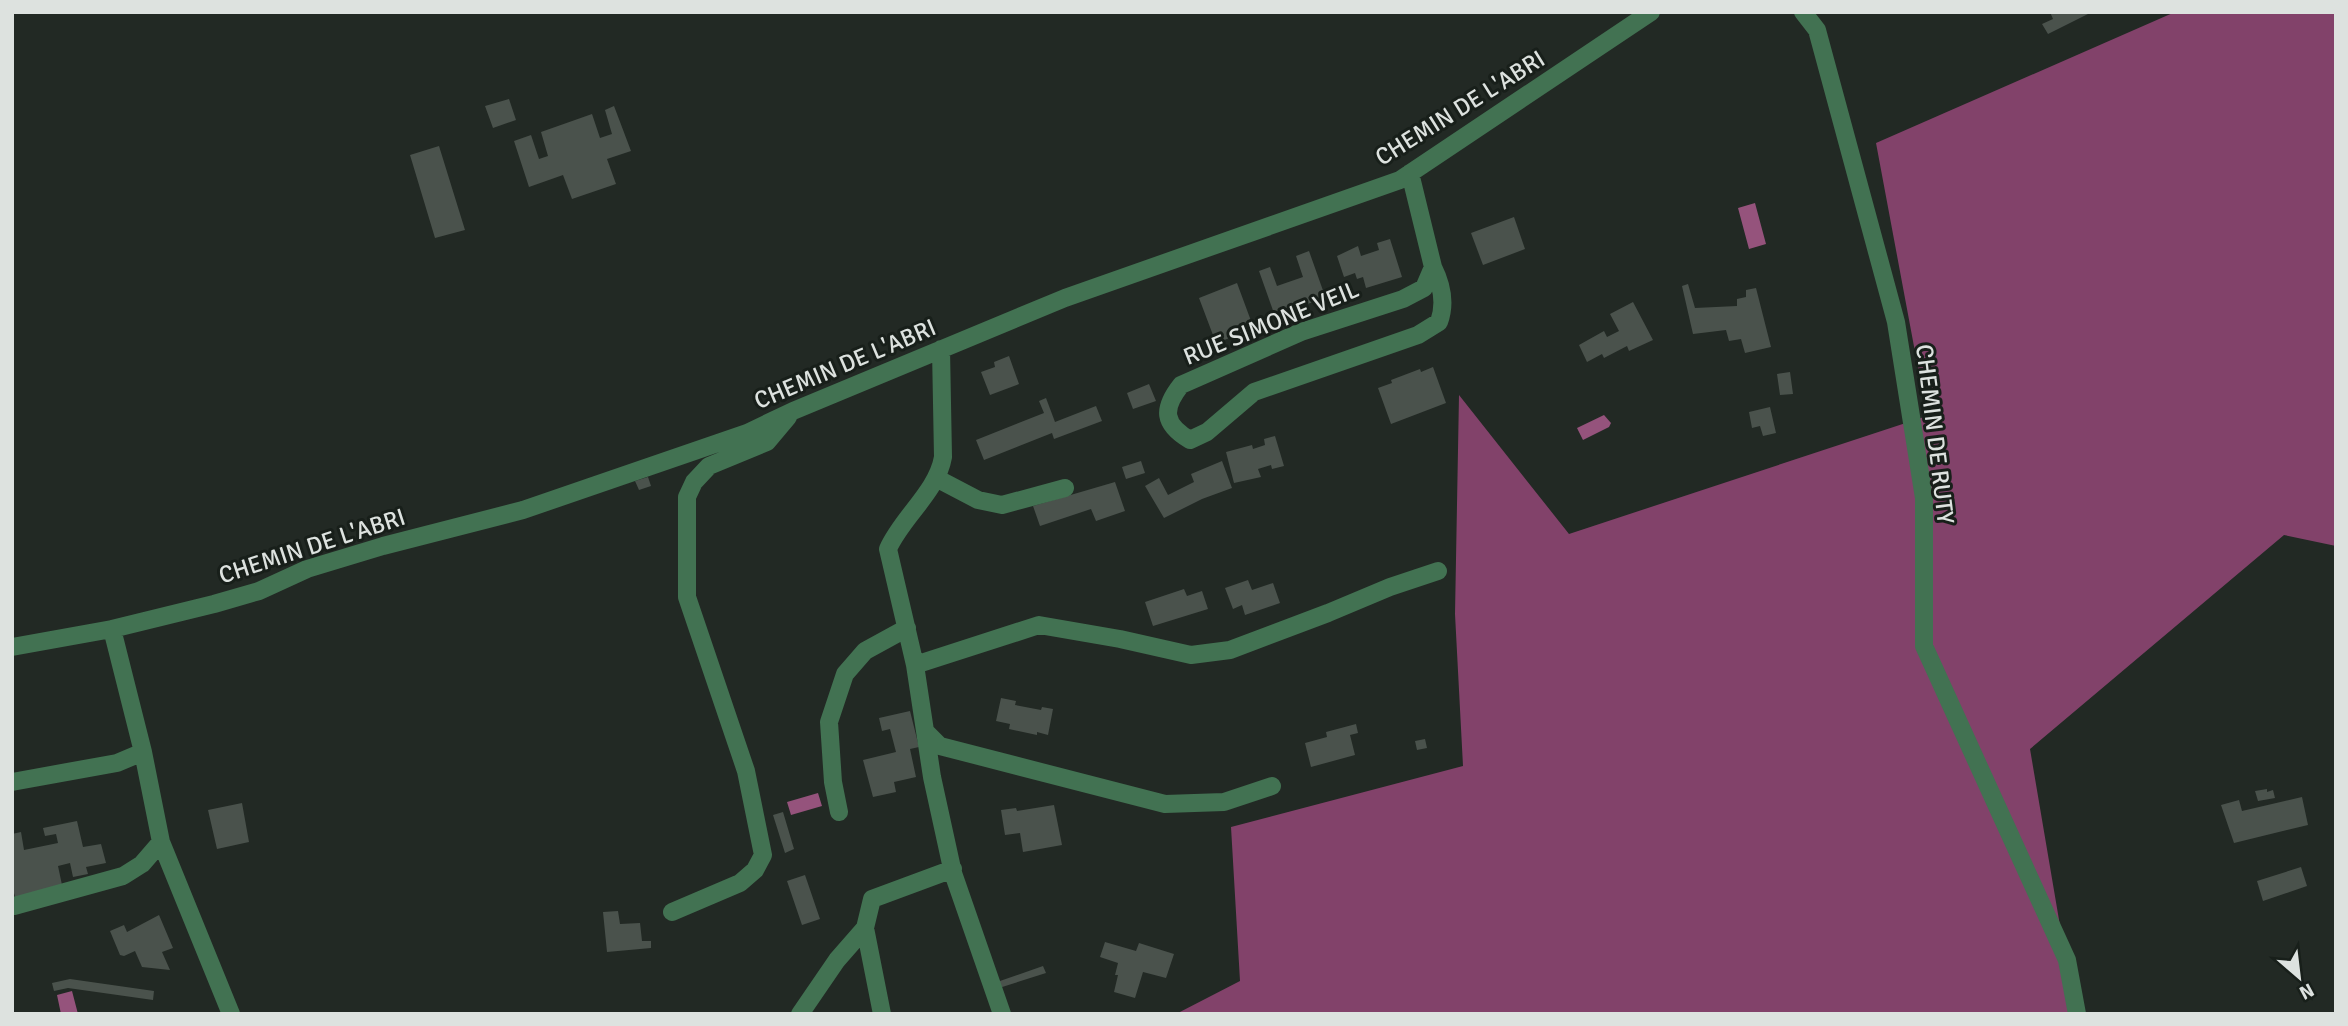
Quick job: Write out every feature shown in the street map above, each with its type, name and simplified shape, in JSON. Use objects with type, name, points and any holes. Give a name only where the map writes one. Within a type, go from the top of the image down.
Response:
[{"type":"street","name":"CHEMIN DE L'ABRI","points":[[12,648],[111,629],[259,591],[307,569],[383,546],[523,510],[747,433],[793,411],[1065,298],[1400,180],[1651,12]]},
{"type":"street","name":"CHEMIN DE RUTY","points":[[1803,12],[1816,30],[1896,322],[1924,498],[1924,646],[2067,960],[2077,1014]]},
{"type":"street","name":"RUE SIMONE VEIL","points":[[1410,173],[1433,267],[1439,280],[1444,308],[1439,322],[1418,335],[1254,392],[1207,432],[1190,440],[1177,433],[1168,421],[1168,401],[1181,385],[1301,332],[1403,299],[1424,288],[1433,267]]},
{"type":"street","points":[[941,349],[943,457],[940,473],[895,532],[888,550],[915,665],[932,777],[953,869],[1002,1014]]},
{"type":"street","points":[[671,912],[740,883],[755,870],[763,855],[746,771],[687,597],[687,496],[694,482],[709,466],[767,442],[793,411]]},
{"type":"street","points":[[936,478],[978,500],[1002,505],[1065,488]]},
{"type":"street","points":[[915,665],[1039,625],[1191,655],[1230,650],[1438,571]]},
{"type":"street","points":[[839,812],[833,782],[829,722],[845,674],[865,651],[906,628]]},
{"type":"street","points":[[111,629],[143,752],[160,842],[231,1014]]},
{"type":"street","points":[[925,731],[940,746],[1165,804],[1224,802],[1272,786]]},
{"type":"street","points":[[12,782],[117,763],[143,752]]},
{"type":"street","points":[[13,906],[124,876],[142,864],[160,842]]},
{"type":"street","points":[[800,1014],[837,960],[865,928],[873,899],[953,869]]},
{"type":"street","points":[[865,928],[882,1014]]},
{"type":"shaded area","points":[[2175,12],[2336,12],[2336,546],[2284,535],[2030,749],[2075,1014],[1176,1014],[1240,981],[1231,827],[1463,766],[1455,614],[1459,395],[1569,534],[1927,416],[1876,143]]},
{"type":"shaded area","points":[[1755,203],[1766,244],[1749,249],[1738,208]]},
{"type":"shaded area","points":[[1604,415],[1611,423],[1609,427],[1583,440],[1577,428]]},
{"type":"shaded area","points":[[818,793],[822,806],[791,815],[787,802]]},
{"type":"shaded area","points":[[72,991],[78,1014],[61,1014],[57,995]]},
{"type":"building","points":[[2050,12],[2092,12],[2048,34],[2042,24],[2053,19]]},
{"type":"building","points":[[509,99],[516,120],[493,128],[485,106]]},
{"type":"building","points":[[614,106],[631,151],[607,159],[616,184],[572,199],[563,175],[529,187],[514,141],[531,135],[539,159],[548,156],[541,132],[592,114],[600,138],[612,134],[605,110]]},
{"type":"building","points":[[439,146],[465,230],[435,238],[410,155]]},
{"type":"building","points":[[1514,217],[1525,249],[1483,265],[1471,233]]},
{"type":"building","points":[[1390,239],[1402,277],[1366,288],[1363,277],[1357,279],[1355,273],[1344,277],[1337,256],[1358,246],[1361,256],[1379,250],[1377,243]]},
{"type":"building","points":[[1309,251],[1326,299],[1299,306],[1300,310],[1276,319],[1259,271],[1270,267],[1277,286],[1303,277],[1296,256]]},
{"type":"building","points":[[1237,283],[1254,329],[1216,343],[1199,298]]},
{"type":"building","points":[[1688,284],[1695,308],[1737,306],[1737,299],[1746,297],[1746,290],[1756,288],[1771,347],[1745,353],[1741,339],[1729,341],[1726,330],[1693,334],[1682,286]]},
{"type":"building","points":[[1633,302],[1653,340],[1629,351],[1627,346],[1604,358],[1602,354],[1587,362],[1579,345],[1604,331],[1607,337],[1619,331],[1610,314]]},
{"type":"building","points":[[1009,356],[1019,384],[990,395],[981,372],[995,367],[994,362]]},
{"type":"building","points":[[1433,367],[1446,403],[1391,424],[1378,388],[1392,383],[1391,380]]},
{"type":"building","points":[[1790,372],[1793,394],[1780,395],[1777,374]]},
{"type":"building","points":[[1149,384],[1156,401],[1133,409],[1127,393]]},
{"type":"building","points":[[1046,398],[1055,422],[1096,406],[1102,421],[1054,439],[1052,433],[984,460],[976,440],[1044,413],[1039,401]]},
{"type":"building","points":[[1770,407],[1776,433],[1763,436],[1760,426],[1752,428],[1749,412]]},
{"type":"building","points":[[1275,436],[1284,466],[1272,469],[1271,465],[1258,469],[1261,477],[1234,483],[1226,452],[1252,445],[1253,449],[1265,445],[1264,439]]},
{"type":"building","points":[[1141,461],[1145,473],[1126,479],[1122,467]]},
{"type":"building","points":[[1222,461],[1232,488],[1164,518],[1145,486],[1159,478],[1168,495],[1194,482],[1191,474]]},
{"type":"building","points":[[648,477],[651,486],[639,490],[635,481]]},
{"type":"building","points":[[1115,482],[1125,511],[1096,521],[1091,509],[1040,526],[1033,506]]},
{"type":"building","points":[[1248,580],[1252,590],[1273,583],[1280,603],[1245,615],[1242,605],[1233,609],[1225,588]]},
{"type":"building","points":[[1184,589],[1187,596],[1202,591],[1208,609],[1153,626],[1145,602]]},
{"type":"building","points":[[1001,698],[1016,701],[1015,705],[1041,710],[1042,707],[1053,709],[1048,735],[1009,729],[1010,724],[996,721]]},
{"type":"building","points":[[910,711],[919,747],[910,749],[916,777],[894,782],[896,792],[873,797],[863,760],[896,752],[890,729],[882,731],[879,718]]},
{"type":"building","points":[[1356,724],[1358,733],[1350,735],[1355,755],[1311,767],[1305,743],[1327,737],[1326,732]]},
{"type":"building","points":[[1425,739],[1427,748],[1417,750],[1415,741]]},
{"type":"building","points":[[2267,789],[2267,792],[2273,790],[2275,798],[2258,801],[2255,791]]},
{"type":"building","points":[[2302,797],[2308,825],[2234,843],[2221,805],[2239,800],[2242,811]]},
{"type":"building","points":[[242,803],[249,842],[217,849],[208,810]]},
{"type":"building","points":[[1054,805],[1062,845],[1023,852],[1020,833],[1005,835],[1001,810],[1016,808],[1017,811]]},
{"type":"building","points":[[783,812],[794,849],[785,853],[773,815]]},
{"type":"building","points":[[77,821],[83,847],[101,844],[106,863],[86,867],[88,874],[73,877],[70,863],[58,866],[62,885],[15,897],[12,885],[12,834],[21,832],[24,850],[58,843],[56,834],[45,836],[43,828]]},
{"type":"building","points":[[2301,867],[2307,886],[2263,901],[2257,881]]},
{"type":"building","points":[[805,875],[820,919],[802,925],[787,881]]},
{"type":"building","points":[[618,911],[620,924],[640,923],[642,941],[651,941],[651,948],[607,952],[603,912]]},
{"type":"building","points":[[159,915],[173,948],[162,952],[170,970],[142,967],[135,951],[120,955],[110,931],[124,925],[127,932]]},
{"type":"building","points":[[1105,942],[1136,951],[1139,943],[1174,954],[1166,978],[1143,972],[1135,998],[1114,992],[1118,963],[1100,957]]},
{"type":"building","points":[[1043,966],[1046,973],[999,988],[997,982]]},
{"type":"building","points":[[70,979],[154,991],[153,1000],[68,988],[54,991],[52,983]]}]
